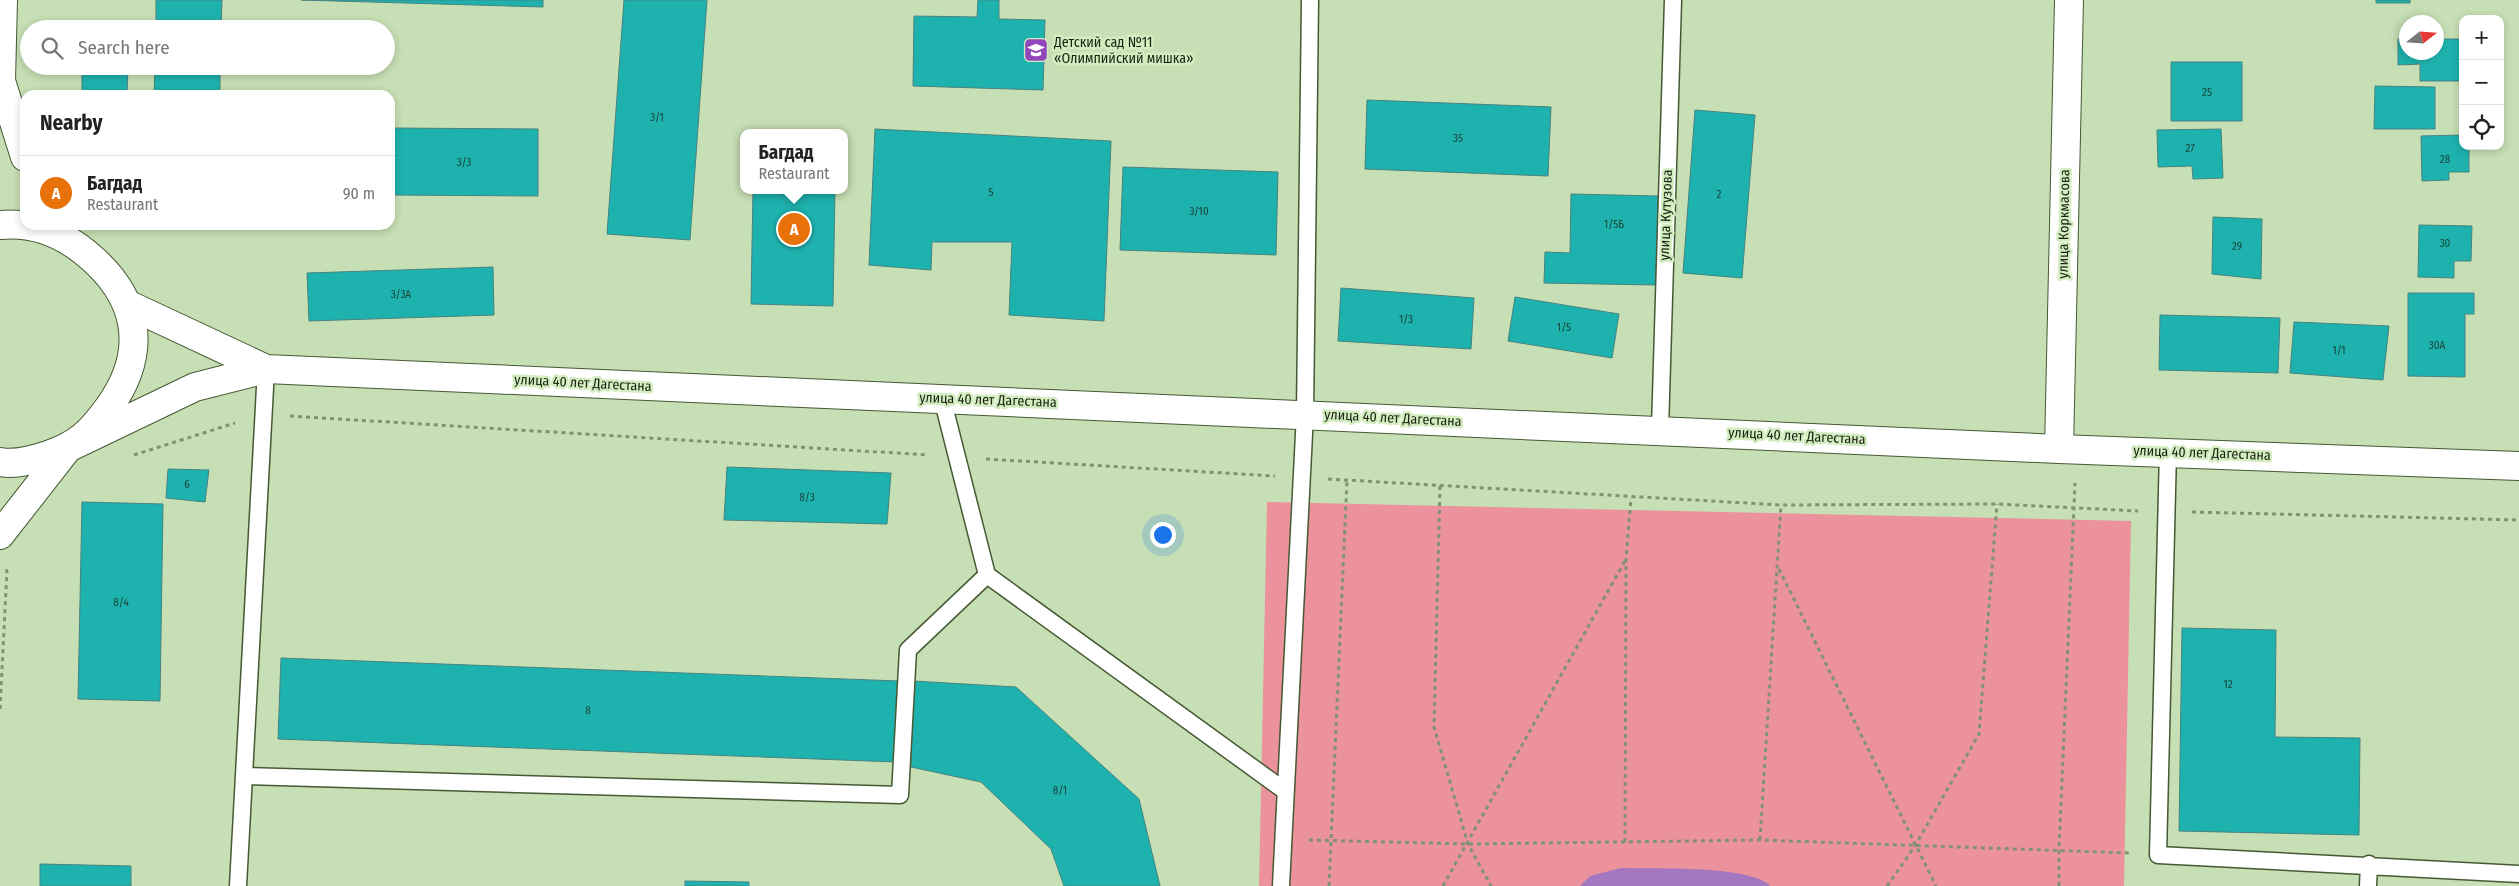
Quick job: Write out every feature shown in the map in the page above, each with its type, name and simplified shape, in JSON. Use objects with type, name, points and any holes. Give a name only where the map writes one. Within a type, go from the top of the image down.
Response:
[{"type":"street","points":[[3,0],[0,82],[20,142]]},
{"type":"street","name":"улица Коркмасова","points":[[2059,449],[2069,0]]},
{"type":"street","points":[[0,225],[20,225]]},
{"type":"street","points":[[0,535],[68,448],[95,426],[114,400],[129,372],[134,340],[127,304],[116,281],[68,234],[50,230]]},
{"type":"street","points":[[127,304],[193,337],[266,369]]},
{"type":"street","points":[[0,462],[22,462],[68,448],[195,387],[266,369]]},
{"type":"street","name":"улица 40 лет Дагестана","points":[[266,369],[1660,429],[2059,449],[2168,451],[2519,466]]},
{"type":"lane","points":[[1281,886],[1304,414],[1310,0]]},
{"type":"lane","name":"улица Кутузова","points":[[1660,429],[1673,0]]},
{"type":"lane","points":[[238,886],[266,369]]},
{"type":"lane","points":[[942,398],[987,575],[1285,791]]},
{"type":"lane","points":[[2168,451],[2158,854],[2369,864],[2519,874]]},
{"type":"lane","points":[[244,776],[900,795],[908,650],[987,575]]},
{"type":"lane","points":[[2368,886],[2369,864]]},
{"type":"path","points":[[1329,886],[1347,480]]},
{"type":"path","points":[[1440,486],[1434,727],[1468,844],[1491,886]]},
{"type":"path","points":[[1625,842],[1626,559],[1631,498]]},
{"type":"path","points":[[1887,886],[1915,846],[1979,734],[1997,504]]},
{"type":"path","points":[[1760,840],[1779,570],[1781,505]]},
{"type":"path","points":[[2060,886],[2059,849],[2074,509]]},
{"type":"path","points":[[1443,886],[1626,559]]},
{"type":"path","points":[[0,709],[7,570],[12,562]]},
{"type":"path","points":[[1779,570],[1936,886]]},
{"type":"path","points":[[1284,840],[1468,844],[1760,840],[2059,849],[2158,854]]},
{"type":"shaded area","points":[[1267,502],[2131,521],[2124,886],[1259,886]]},
{"type":"shaded area","points":[[1621,868],[1723,871],[1760,879],[1770,886],[1580,886],[1590,876]]},
{"type":"building","points":[[156,0],[222,0],[221,20],[156,20]]},
{"type":"building","points":[[301,0],[543,0],[543,7]]},
{"type":"building","points":[[624,0],[707,0],[690,240],[607,234]]},
{"type":"building","points":[[978,0],[999,0],[999,19],[1045,20],[1043,90],[913,86],[914,16],[977,17]]},
{"type":"building","points":[[2376,0],[2410,0],[2410,3],[2376,3]]},
{"type":"building","points":[[2398,39],[2399,60],[2444,60],[2444,39],[2459,39],[2459,81],[2420,81],[2420,64],[2398,65]]},
{"type":"building","points":[[2171,62],[2242,62],[2242,121],[2171,121]]},
{"type":"building","points":[[82,75],[128,75],[127,90],[82,90]]},
{"type":"building","points":[[155,75],[220,75],[220,90],[154,90]]},
{"type":"building","points":[[2375,86],[2435,87],[2435,129],[2374,129]]},
{"type":"building","points":[[1367,100],[1551,107],[1548,176],[1365,169]]},
{"type":"building","points":[[1695,110],[1755,115],[1742,278],[1683,273]]},
{"type":"building","points":[[395,128],[538,129],[538,196],[395,195]]},
{"type":"building","points":[[875,129],[1111,141],[1104,321],[1009,315],[1012,242],[932,242],[931,270],[869,265]]},
{"type":"building","points":[[2221,129],[2223,178],[2193,179],[2192,166],[2158,167],[2157,130]]},
{"type":"building","points":[[2459,135],[2459,150],[2469,150],[2469,172],[2449,172],[2449,180],[2422,181],[2421,136]]},
{"type":"building","points":[[1123,167],[1278,172],[1276,255],[1120,250]]},
{"type":"building","points":[[753,194],[835,194],[833,306],[751,304]]},
{"type":"building","points":[[1571,194],[1658,196],[1656,285],[1544,283],[1545,252],[1570,253]]},
{"type":"building","points":[[2213,217],[2262,219],[2261,279],[2212,274]]},
{"type":"building","points":[[2419,225],[2472,226],[2471,261],[2454,261],[2454,278],[2418,277]]},
{"type":"building","points":[[493,267],[494,315],[309,321],[307,273]]},
{"type":"building","points":[[1341,288],[1474,298],[1471,349],[1338,341]]},
{"type":"building","points":[[2408,293],[2474,293],[2474,314],[2465,314],[2465,377],[2408,376]]},
{"type":"building","points":[[1515,297],[1619,314],[1612,358],[1508,341]]},
{"type":"building","points":[[2160,315],[2280,318],[2278,373],[2159,370]]},
{"type":"building","points":[[2294,322],[2389,326],[2383,380],[2290,373]]},
{"type":"building","points":[[727,467],[891,473],[887,524],[724,520]]},
{"type":"building","points":[[168,469],[209,470],[205,502],[166,498]]},
{"type":"building","points":[[82,502],[163,504],[160,701],[78,699]]},
{"type":"building","points":[[2182,628],[2276,630],[2275,737],[2360,738],[2359,835],[2179,831]]},
{"type":"building","points":[[281,658],[899,681],[896,762],[278,739]]},
{"type":"building","points":[[913,681],[1016,687],[1139,799],[1160,886],[1064,886],[1051,849],[981,782],[911,767]]},
{"type":"building","points":[[40,864],[131,866],[131,886],[40,886]]},
{"type":"building","points":[[685,881],[749,882],[749,886],[685,886]]},
{"type":"place","name":"Детский сад №11 «Олимпийский мишка»","points":[[1036,50]]},
{"type":"place","name":"Багдад","points":[[794,229]]}]
